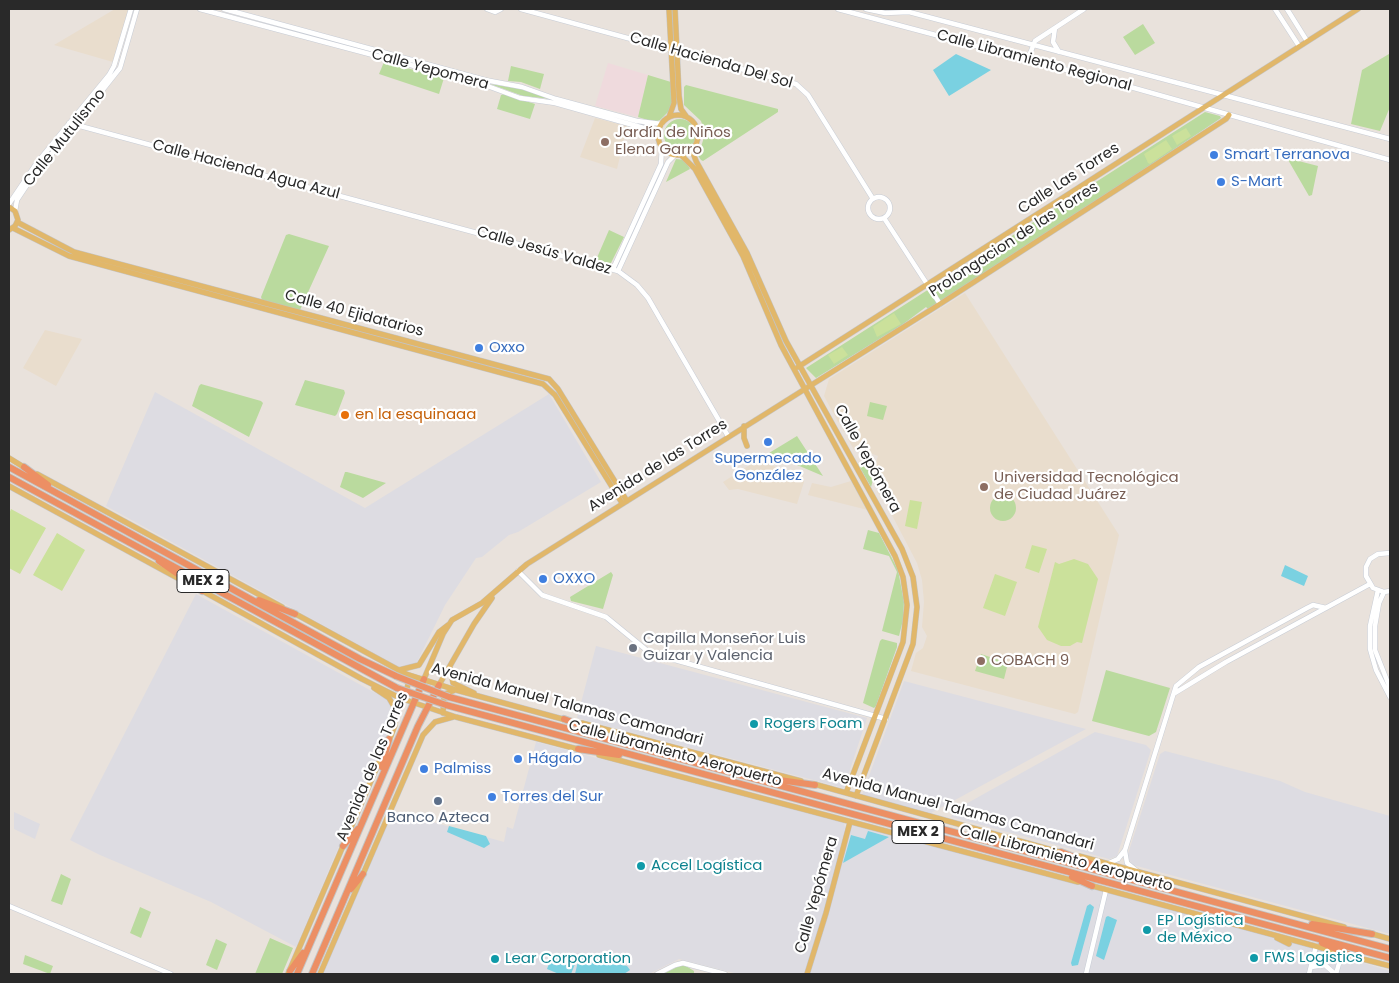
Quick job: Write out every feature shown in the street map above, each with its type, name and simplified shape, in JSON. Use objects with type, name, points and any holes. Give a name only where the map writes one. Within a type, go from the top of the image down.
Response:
[{"type":"highway","name":"MEX 2","points":[[9,467],[360,659],[396,673]]},
{"type":"highway","points":[[24,467],[67,499]]},
{"type":"highway","name":"MEX 2","points":[[9,477],[134,543]]},
{"type":"highway","points":[[134,543],[202,591]]},
{"type":"highway","name":"Calle Libramiento Aeropuerto","points":[[134,543],[397,688],[446,705],[1390,958]]},
{"type":"highway","points":[[238,592],[295,614]]},
{"type":"highway","name":"Calle Libramiento Aeropuerto","points":[[396,673],[449,697],[747,775],[1390,949]]},
{"type":"highway","name":"Avenida de las Torres","points":[[297,974],[424,679]]},
{"type":"highway","name":"Avenida de las Torres","points":[[312,974],[418,726],[439,685]]},
{"type":"highway","points":[[407,717],[415,718],[418,726]]},
{"type":"highway","points":[[564,719],[632,745]]},
{"type":"highway","points":[[376,788],[389,739]]},
{"type":"highway","points":[[578,749],[634,755]]},
{"type":"highway","points":[[747,775],[815,784]]},
{"type":"highway","points":[[389,794],[394,802]]},
{"type":"highway","points":[[343,846],[362,825]]},
{"type":"highway","points":[[1061,852],[1136,881]]},
{"type":"highway","points":[[1034,864],[1092,886]]},
{"type":"highway","points":[[346,896],[363,874]]},
{"type":"highway","points":[[325,910],[329,916],[336,918]]},
{"type":"highway","points":[[1292,922],[1372,934]]},
{"type":"highway","points":[[315,932],[322,932],[327,940]]},
{"type":"highway","points":[[1305,935],[1350,955]]},
{"type":"highway","points":[[289,972],[310,944]]},
{"type":"main road","points":[[669,9],[674,51],[680,105],[686,116],[694,122],[698,132],[698,141],[692,150],[678,155],[662,147],[658,132],[668,118],[674,103],[674,51],[675,9]]},
{"type":"main road","name":"Calle Las Torres","points":[[799,366],[1358,9]]},
{"type":"main road","points":[[668,118],[677,115],[686,116]]},
{"type":"main road","name":"Prolongacion de las Torres","points":[[811,384],[940,304],[1226,119],[1229,115]]},
{"type":"main road","name":"Calle Yepómera","points":[[692,150],[696,161],[747,253],[774,318],[902,549],[913,577],[917,607],[915,632],[886,719],[874,744],[856,796]]},
{"type":"main road","name":"Calle Yepómera","points":[[678,155],[695,170],[743,256],[770,320],[796,372],[892,549],[903,577],[908,605],[906,632],[877,716],[863,746],[846,793]]},
{"type":"main road","points":[[9,206],[15,211],[17,222],[11,229]]},
{"type":"main road","name":"Calle 40 Ejidatarios","points":[[17,222],[69,256],[542,384],[555,395],[624,502]]},
{"type":"main road","name":"Calle 40 Ejidatarios","points":[[11,229],[40,238]]},
{"type":"main road","points":[[796,372],[799,366]]},
{"type":"main road","name":"Avenida de las Torres","points":[[424,679],[448,625],[456,618],[477,607],[518,571],[811,384]]},
{"type":"main road","points":[[744,426],[744,438],[747,446]]},
{"type":"main road","name":"Avenida Manuel Talamas Camandari","points":[[9,458],[295,614],[396,673],[424,679],[483,698],[815,784],[1061,852],[1390,939]]},
{"type":"main road","points":[[9,486],[362,679],[400,698],[427,708],[1390,966]]},
{"type":"main road","name":"Avenida de las Torres","points":[[439,685],[466,637],[496,591]]},
{"type":"main road","points":[[396,673],[419,665],[439,632],[448,625]]},
{"type":"main road","points":[[450,668],[453,683],[483,698]]},
{"type":"main road","points":[[400,698],[410,683],[406,674]]},
{"type":"main road","name":"Avenida de las Torres","points":[[289,972],[397,719],[394,705],[389,698],[362,679]]},
{"type":"main road","points":[[443,713],[444,694],[456,690]]},
{"type":"main road","points":[[320,974],[427,729],[440,720],[456,717]]},
{"type":"main road","name":"Calle Yepómera","points":[[807,974],[850,822]]},
{"type":"main road","points":[[1265,932],[1288,944]]},
{"type":"street","name":"Calle Mutulismo","points":[[15,211],[17,200],[27,185],[110,78],[130,9]]},
{"type":"street","name":"Calle Mutulismo","points":[[9,206],[20,186],[69,123],[120,68],[137,9]]},
{"type":"street","name":"Calle Yepomera","points":[[200,9],[482,84],[520,98],[555,103],[658,132]]},
{"type":"street","name":"Calle Yepomera","points":[[224,9],[485,80],[522,87],[556,99],[637,121],[662,124]]},
{"type":"street","points":[[487,9],[495,12],[501,9]]},
{"type":"street","name":"Calle Hacienda Del Sol","points":[[521,9],[779,78],[801,88],[808,95],[873,199]]},
{"type":"street","name":"Calle Libramiento Regional","points":[[838,9],[1204,107],[1390,160]]},
{"type":"street","name":"Calle Libramiento Regional","points":[[866,9],[885,13],[909,12],[1390,139]]},
{"type":"street","points":[[1028,59],[1032,45],[1055,27],[1084,9]]},
{"type":"street","points":[[1275,9],[1299,46]]},
{"type":"street","points":[[1287,9],[1307,41]]},
{"type":"street","points":[[1055,27],[1053,42],[1058,52]]},
{"type":"street","name":"Calle Hacienda Agua Azul","points":[[69,123],[422,217]]},
{"type":"street","points":[[615,270],[661,164],[662,147]]},
{"type":"street","points":[[615,270],[668,162],[678,155]]},
{"type":"street","points":[[884,198],[889,202],[890,213],[884,218],[877,219],[871,215],[868,208],[873,199],[884,198]]},
{"type":"street","name":"Calle Jesús Valdez","points":[[422,217],[615,270],[637,286],[652,305],[728,436]]},
{"type":"street","points":[[884,218],[940,304]]},
{"type":"street","points":[[1390,553],[1378,554],[1370,559],[1366,567],[1366,576],[1370,584],[1378,590],[1390,591]]},
{"type":"street","points":[[518,571],[542,595],[606,617],[650,653],[886,719]]},
{"type":"street","points":[[1175,693],[1196,679],[1370,584]]},
{"type":"street","points":[[1378,590],[1370,626],[1370,649],[1376,670],[1390,697]]},
{"type":"street","points":[[1384,592],[1379,603],[1375,626],[1375,650],[1390,688]]},
{"type":"street","points":[[1108,863],[1118,859],[1125,850],[1176,686],[1180,681],[1199,667],[1310,606],[1326,608]]},
{"type":"street","points":[[1125,850],[1127,863],[1139,872]]},
{"type":"street","points":[[1086,974],[1106,890]]},
{"type":"street","points":[[9,906],[171,974]]},
{"type":"street","points":[[1309,974],[1316,946]]},
{"type":"street","points":[[1311,968],[1325,965],[1336,974],[1342,953]]},
{"type":"street","points":[[657,974],[680,963],[725,974]]},
{"type":"shaded area","points":[[115,9],[129,9],[113,62],[54,45]]},
{"type":"shaded area","points":[[608,63],[648,75],[638,117],[595,106]]},
{"type":"shaded area","name":"Jardín de Niños Elena Garro","points":[[595,118],[627,126],[617,169],[580,157]]},
{"type":"shaded area","name":"Universidad Tecnológica de Ciudad Juárez","points":[[965,293],[1119,535],[1078,712],[1075,714],[911,671],[916,653],[923,648],[927,636],[922,627],[924,602],[922,580],[917,563],[883,498],[877,492],[880,485],[882,485],[884,475],[879,473],[875,466],[878,456],[870,453],[870,457],[854,450],[848,439],[849,433],[843,431],[843,424],[838,422],[824,396],[829,379]]},
{"type":"shaded area","points":[[45,330],[82,339],[56,386],[23,368]]},
{"type":"shaded area","points":[[155,392],[365,508],[549,394],[601,482],[518,532],[509,535],[482,557],[476,558],[445,605],[416,664],[398,666],[106,506]]},
{"type":"shaded area","points":[[759,459],[803,480],[797,504],[738,489],[729,490],[723,482]]},
{"type":"shaded area","points":[[851,481],[868,510],[808,495],[812,483],[831,487]]},
{"type":"shaded area","points":[[196,594],[386,699],[393,708],[394,716],[296,947],[211,902],[100,855],[70,840]]},
{"type":"shaded area","points":[[596,646],[867,718],[844,788],[577,718]]},
{"type":"shaded area","points":[[904,681],[1086,729],[931,813],[862,795]]},
{"type":"shaded area","points":[[1095,732],[1146,745],[1151,750],[1117,856],[1109,859],[951,817],[955,810]]},
{"type":"shaded area","points":[[536,742],[844,823],[845,828],[830,893],[851,824],[1303,945],[1390,971],[1390,974],[738,974],[679,959],[649,974],[323,974],[392,814],[397,812],[504,842],[507,827],[513,829]]},
{"type":"shaded area","points":[[1165,751],[1280,781],[1305,792],[1390,816],[1390,934],[1133,865],[1127,857],[1160,754]]},
{"type":"shaded area","points":[[14,812],[40,824],[35,839],[14,829]]},
{"type":"green space","points":[[1143,24],[1155,43],[1135,55],[1123,37]]},
{"type":"green space","points":[[1389,54],[1390,107],[1380,131],[1351,124],[1362,70]]},
{"type":"green space","points":[[384,62],[444,78],[439,94],[379,74]]},
{"type":"green space","points":[[511,66],[544,74],[540,89],[521,82],[508,81]]},
{"type":"green space","points":[[648,75],[671,82],[671,109],[660,120],[654,122],[638,117]]},
{"type":"green space","points":[[490,84],[522,89],[551,99],[523,96]]},
{"type":"green space","points":[[686,85],[778,109],[778,112],[703,161],[697,154],[705,134],[701,121],[684,105],[684,87]]},
{"type":"green space","points":[[504,94],[535,104],[530,119],[497,109],[501,95]]},
{"type":"green space","points":[[1205,112],[1220,116],[1221,118],[971,285],[928,309],[926,307],[902,325],[816,378],[806,368]]},
{"type":"green space","points":[[680,119],[686,120],[691,124],[695,129],[695,141],[691,146],[686,150],[680,151],[674,150],[669,146],[665,141],[664,135],[665,129],[669,124],[674,120]]},
{"type":"green space","points":[[1186,128],[1191,136],[1177,145],[1172,136]]},
{"type":"green space","points":[[1166,140],[1172,149],[1150,164],[1148,163],[1144,154]]},
{"type":"green space","points":[[1287,158],[1318,166],[1312,195],[1309,196]]},
{"type":"green space","points":[[676,159],[685,160],[690,169],[666,182]]},
{"type":"green space","points":[[609,230],[624,237],[610,265],[596,260]]},
{"type":"green space","points":[[289,234],[329,246],[300,310],[262,300],[261,297],[286,235]]},
{"type":"green space","points":[[894,313],[901,324],[877,337],[873,327]]},
{"type":"green space","points":[[842,347],[848,355],[834,364],[828,355]]},
{"type":"green space","points":[[305,380],[344,390],[345,393],[335,416],[295,405]]},
{"type":"green space","points":[[201,384],[263,403],[249,437],[192,406]]},
{"type":"green space","points":[[870,402],[887,406],[883,420],[867,416]]},
{"type":"green space","points":[[797,436],[823,476],[769,453]]},
{"type":"green space","points":[[861,463],[872,471],[874,476],[871,487],[858,464]]},
{"type":"green space","points":[[345,472],[386,483],[363,498],[340,487]]},
{"type":"green space","points":[[1003,495],[1012,499],[1016,508],[1012,517],[1003,521],[994,517],[990,508],[994,499]]},
{"type":"green space","points":[[910,500],[922,502],[917,529],[905,526]]},
{"type":"green space","points":[[11,509],[46,528],[20,574],[9,568],[9,514]]},
{"type":"green space","points":[[868,530],[879,533],[898,570],[904,602],[903,620],[899,636],[882,631],[897,572],[889,556],[863,549]]},
{"type":"green space","points":[[57,533],[85,550],[62,591],[33,575]]},
{"type":"green space","points":[[1032,545],[1047,549],[1039,573],[1025,568]]},
{"type":"green space","points":[[1074,559],[1088,564],[1098,579],[1082,643],[1077,642],[1070,646],[1061,646],[1047,640],[1038,627],[1055,562],[1059,564]]},
{"type":"green space","points":[[611,572],[613,575],[603,609],[571,601],[570,597]]},
{"type":"green space","points":[[995,574],[1017,582],[1005,616],[983,608]]},
{"type":"green space","points":[[882,639],[897,643],[897,647],[874,708],[863,703]]},
{"type":"green space","points":[[981,654],[1008,663],[1004,679],[975,671]]},
{"type":"green space","points":[[1106,670],[1170,688],[1156,732],[1149,736],[1092,721]]},
{"type":"green space","points":[[61,874],[71,879],[62,905],[51,901]]},
{"type":"green space","points":[[140,907],[151,912],[141,938],[130,933]]},
{"type":"green space","points":[[270,938],[293,948],[282,974],[255,974]]},
{"type":"green space","points":[[216,939],[227,944],[217,970],[206,965]]},
{"type":"green space","points":[[25,955],[53,966],[50,974],[23,964]]},
{"type":"green space","points":[[683,964],[694,971],[694,973],[663,974]]},
{"type":"water","points":[[956,54],[991,70],[949,96],[933,70]]},
{"type":"water","points":[[1285,565],[1308,576],[1304,586],[1281,576]]},
{"type":"water","points":[[449,826],[486,836],[490,844],[484,848],[447,832]]},
{"type":"water","points":[[868,831],[889,837],[843,863],[851,835],[865,839]]},
{"type":"water","points":[[1090,904],[1094,907],[1078,965],[1072,966],[1071,963],[1087,906]]},
{"type":"water","points":[[1106,917],[1117,920],[1104,960],[1096,956]]},
{"type":"water","points":[[552,956],[575,964],[571,974],[559,974],[547,969]]},
{"type":"water","points":[[579,957],[627,966],[630,970],[624,974],[575,974]]},
{"type":"place","name":"Jardín de Niños Elena Garro","points":[[605,142]]},
{"type":"place","name":"Smart Terranova","points":[[1214,155]]},
{"type":"place","name":"S-Mart","points":[[1221,182]]},
{"type":"place","name":"Oxxo","points":[[479,348]]},
{"type":"place","name":"en la esquinaaa","points":[[345,415]]},
{"type":"place","name":"Supermecado González","points":[[768,442]]},
{"type":"place","name":"Universidad Tecnológica de Ciudad Juárez","points":[[984,487]]},
{"type":"place","name":"OXXO","points":[[543,579]]},
{"type":"place","name":"Capilla Monseñor Luis Guizar y Valencia","points":[[633,648]]},
{"type":"place","name":"COBACH 9","points":[[981,661]]},
{"type":"place","name":"Rogers Foam","points":[[754,724]]},
{"type":"place","name":"Hágalo","points":[[518,759]]},
{"type":"place","name":"Palmiss","points":[[424,769]]},
{"type":"place","name":"Torres del Sur","points":[[492,797]]},
{"type":"place","name":"Banco Azteca","points":[[438,801]]},
{"type":"place","name":"Accel Logística","points":[[641,866]]},
{"type":"place","name":"EP Logística de México","points":[[1147,930]]},
{"type":"place","name":"FWS Logistics","points":[[1254,958]]},
{"type":"place","name":"Lear Corporation","points":[[495,959]]}]
